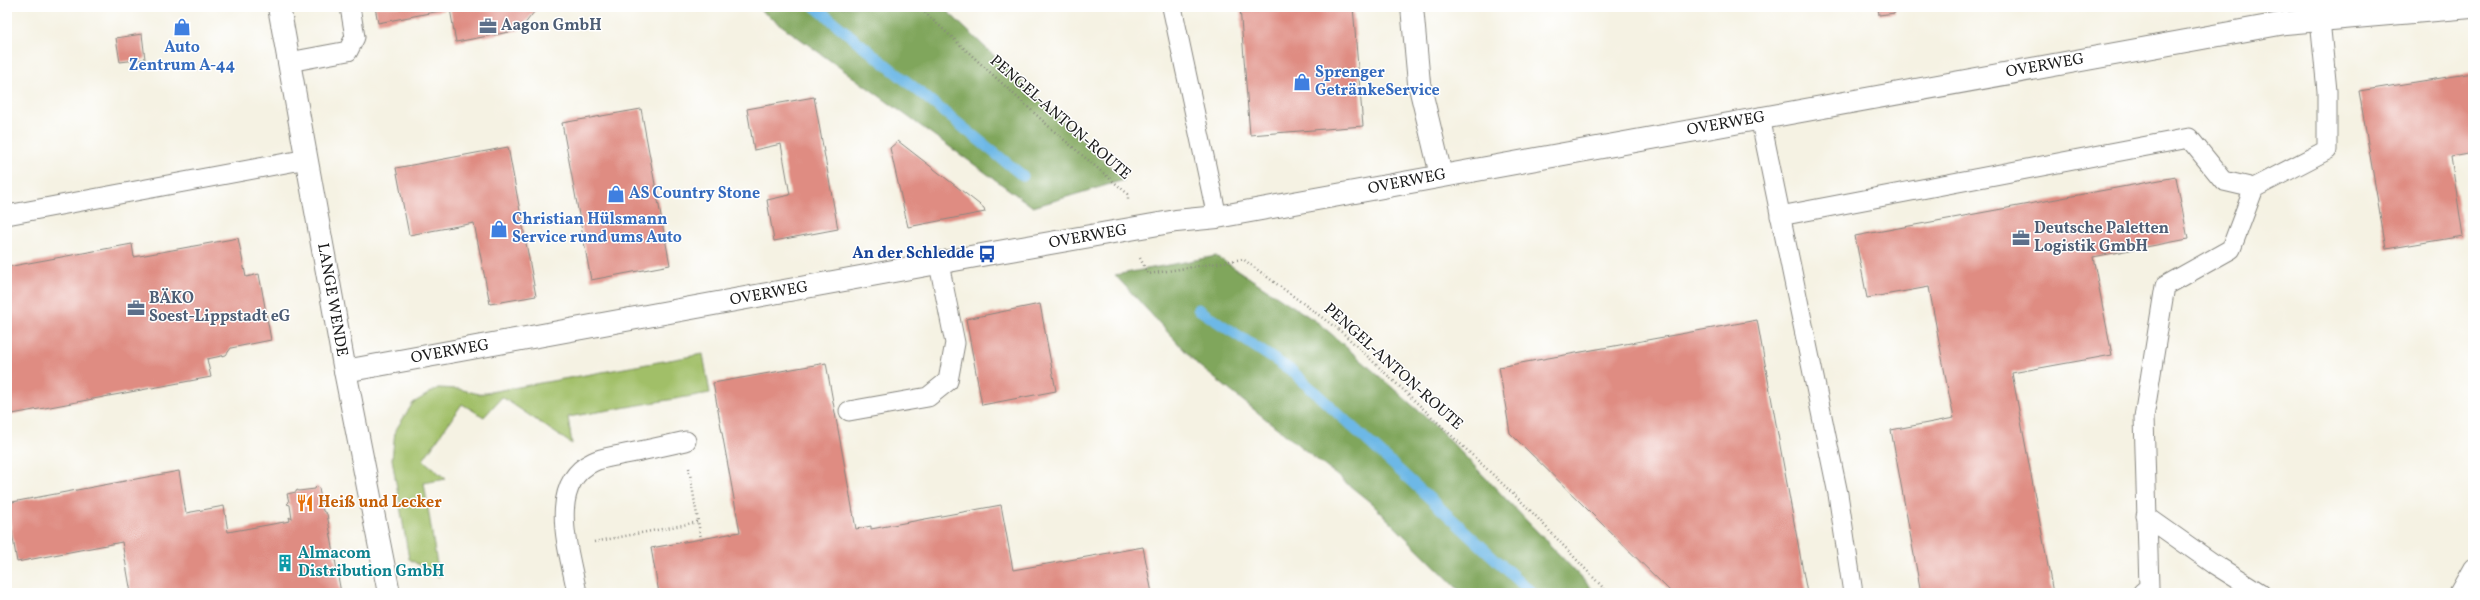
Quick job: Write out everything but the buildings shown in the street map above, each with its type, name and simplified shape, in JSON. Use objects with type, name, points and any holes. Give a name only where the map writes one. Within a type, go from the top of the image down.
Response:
[{"type":"street","name":"LANGE WENDE","points":[[279,7],[345,371],[390,592]]},
{"type":"street","points":[[1412,7],[1419,83],[1441,175]]},
{"type":"street","name":"OVERWEG","points":[[345,371],[1176,221],[1217,217],[1441,175],[2285,23],[2471,7]]},
{"type":"lane","points":[[289,62],[348,51],[355,37],[350,7]]},
{"type":"lane","points":[[1172,7],[1217,217]]},
{"type":"lane","points":[[1780,216],[2190,138],[2224,181],[2254,188],[2327,150],[2327,91],[2320,20]]},
{"type":"lane","points":[[1760,118],[1838,494],[1853,593]]},
{"type":"lane","points":[[7,216],[307,159]]},
{"type":"lane","points":[[2142,593],[2149,587],[2144,417],[2165,286],[2231,249],[2254,188]]},
{"type":"lane","points":[[849,411],[928,397],[948,381],[955,343],[939,264]]},
{"type":"lane","points":[[577,593],[564,522],[564,505],[571,484],[581,469],[594,461],[686,441]]},
{"type":"lane","points":[[2146,516],[2214,564],[2260,593]]},
{"type":"lane","points":[[2458,593],[2473,568]]},
{"type":"path","name":"PENGEL-ANTON-ROUTE","points":[[919,7],[1055,132],[1128,194],[1127,230],[1148,274],[1243,259],[1343,333],[1528,508],[1608,593]]},
{"type":"path","points":[[693,496],[701,539]]},
{"type":"path","points":[[568,547],[698,522]]},
{"type":"green space","points":[[756,7],[943,7],[1124,180],[1033,207]]},
{"type":"green space","points":[[1216,256],[1320,324],[1437,427],[1596,593],[1462,593],[1370,502],[1198,365],[1115,275]]},
{"type":"green space","points":[[703,354],[710,393],[568,417],[572,444],[502,397],[484,417],[462,404],[423,460],[446,479],[424,483],[439,577],[409,559],[392,459],[395,431],[413,403],[438,388],[459,389],[479,394]]},
{"type":"waterway","points":[[815,7],[1023,176]]},
{"type":"waterway","points":[[1198,309],[1292,371],[1532,593]]},
{"type":"place","name":"Aagon GmbH","points":[[488,26]]},
{"type":"place","name":"Auto Zentrum A-44","points":[[182,27]]},
{"type":"place","name":"Sprenger GetränkeService","points":[[1302,82]]},
{"type":"place","name":"AS Country Stone","points":[[616,194]]},
{"type":"place","name":"Christian Hülsmann Service rund ums Auto","points":[[499,229]]},
{"type":"place","name":"Deutsche Paletten Logistik GmbH","points":[[2021,238]]},
{"type":"place","name":"An der Schledde","points":[[987,254]]},
{"type":"place","name":"BÄKO Soest-Lippstadt eG","points":[[136,308]]},
{"type":"place","name":"Heiß und Lecker","points":[[305,503]]},
{"type":"place","name":"Almacom Distribution GmbH","points":[[285,563]]}]
